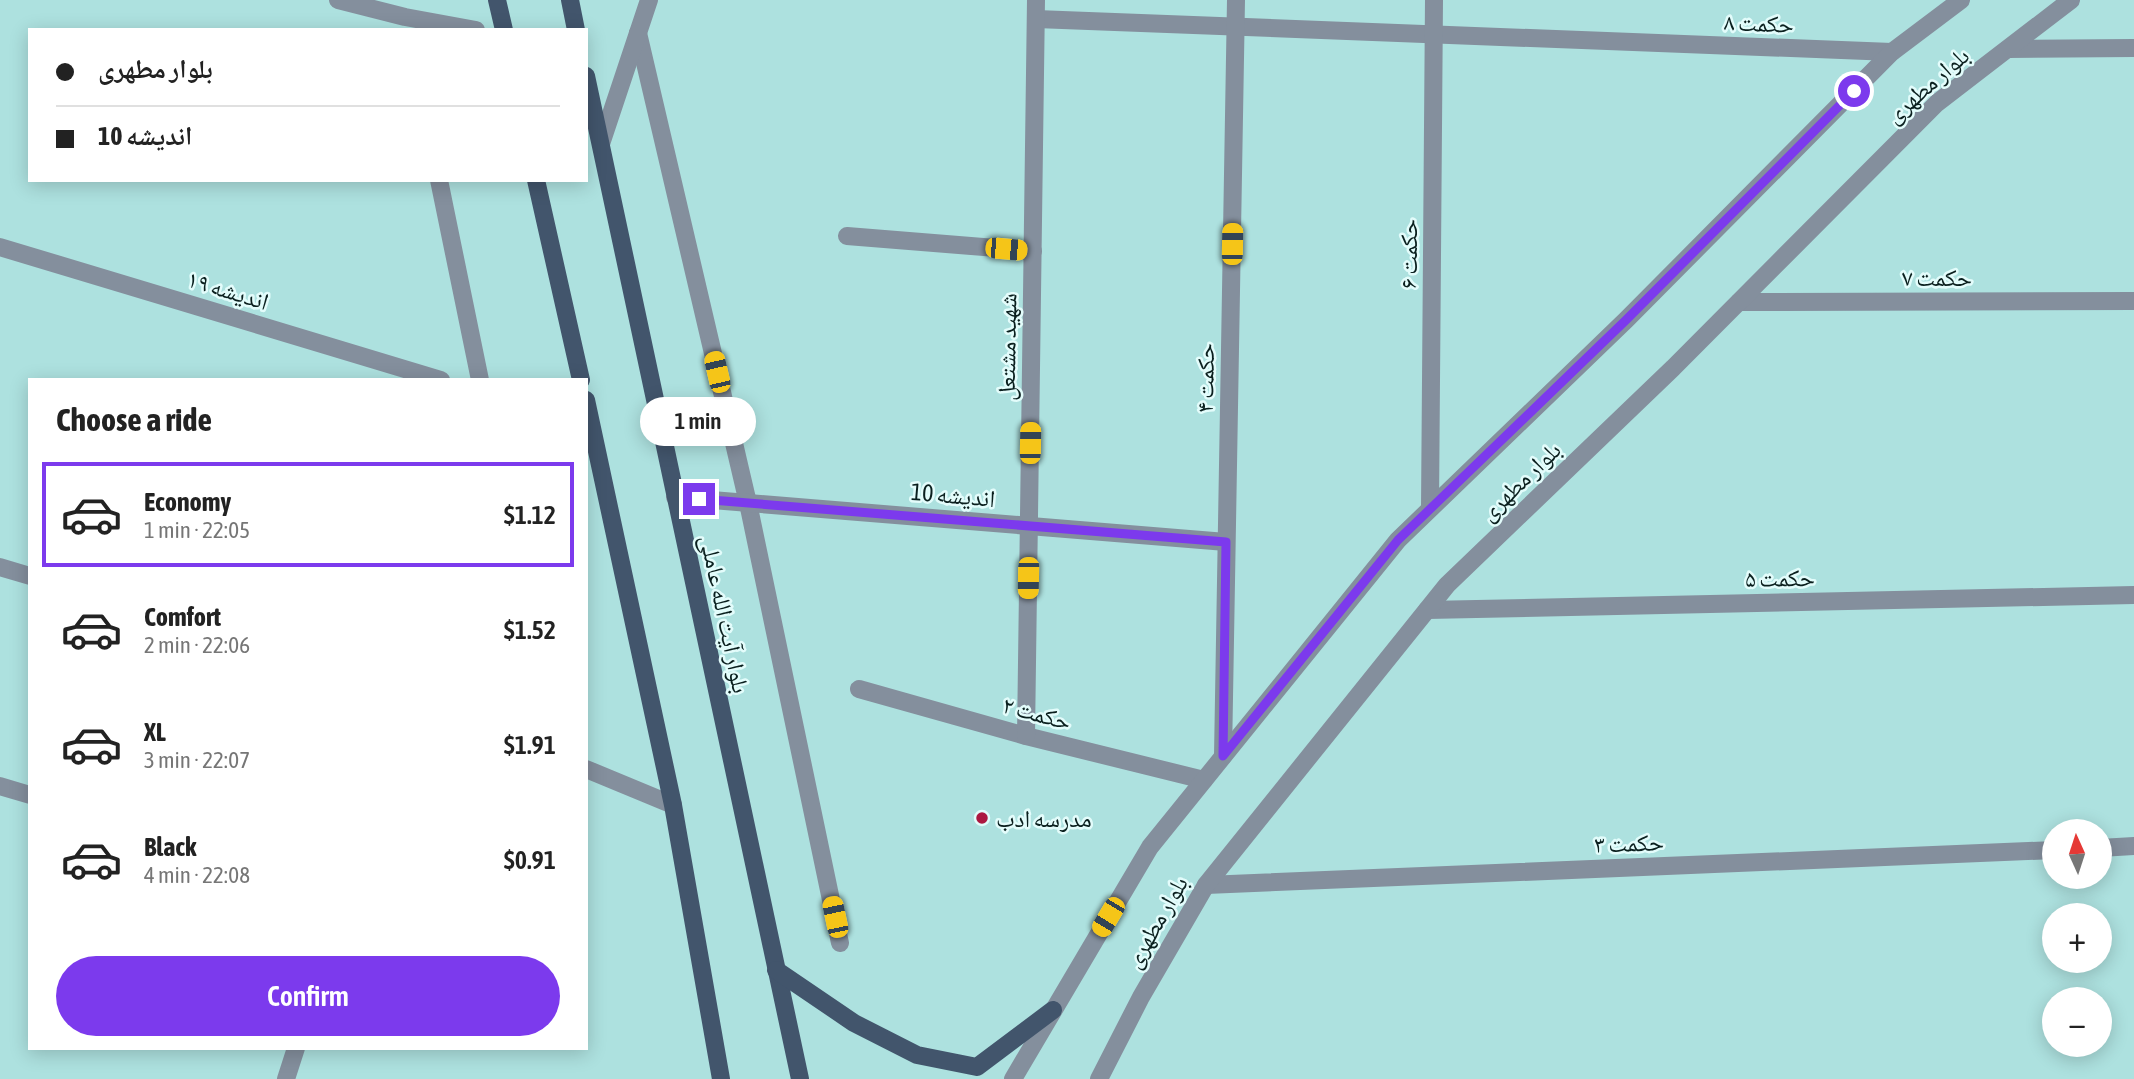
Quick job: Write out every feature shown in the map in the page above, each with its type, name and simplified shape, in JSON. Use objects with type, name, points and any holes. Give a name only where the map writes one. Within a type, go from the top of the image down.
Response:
[{"type":"main road","points":[[498,0],[504,28]]},
{"type":"main road","points":[[570,0],[576,28]]},
{"type":"main road","name":"بلوار آیت‌ الله عاملی","points":[[588,85],[800,1079]]},
{"type":"main road","points":[[536,182],[582,378]]},
{"type":"main road","points":[[589,424],[673,805],[721,1079]]},
{"type":"main road","points":[[776,970],[854,1023],[917,1055],[977,1067],[1053,1010]]},
{"type":"street","points":[[338,0],[466,28]]},
{"type":"street","points":[[601,144],[649,0]]},
{"type":"street","name":"شهید مشتعل","points":[[1026,736],[1037,0]]},
{"type":"street","name":"حکمت ۴","points":[[1223,756],[1236,0]]},
{"type":"street","name":"حکمت ۶","points":[[1430,508],[1434,0]]},
{"type":"street","name":"بلوار مطهری","points":[[1013,1079],[1150,847],[1398,540],[1626,320],[1892,52],[1961,0]]},
{"type":"street","name":"بلوار مطهری","points":[[1098,1079],[1141,997],[1206,885],[1447,585],[1739,302],[1937,103],[2065,2]]},
{"type":"street","name":"حکمت ۸","points":[[1036,19],[1892,52]]},
{"type":"street","points":[[638,33],[748,503],[840,943]]},
{"type":"street","points":[[2008,49],[2134,48]]},
{"type":"street","points":[[439,182],[480,378]]},
{"type":"street","points":[[847,236],[1033,251]]},
{"type":"street","name":"اندیشه ۱۹","points":[[0,247],[434,378]]},
{"type":"street","name":"حکمت ۷","points":[[1739,302],[2134,301]]},
{"type":"street","name":"اندیشه 10","points":[[675,497],[1226,542]]},
{"type":"street","points":[[0,567],[28,575]]},
{"type":"street","name":"حکمت ۵","points":[[1427,610],[2134,596]]},
{"type":"street","name":"حکمت ۲","points":[[859,689],[1026,736],[1204,780]]},
{"type":"street","points":[[588,770],[673,805]]},
{"type":"street","points":[[0,786],[28,793]]},
{"type":"street","points":[[2112,847],[2134,846]]},
{"type":"street","name":"حکمت ۳","points":[[1206,885],[2042,850]]},
{"type":"street","points":[[286,1079],[295,1050]]},
{"type":"place","name":"مدرسه ادب","points":[[982,818]]},
{"type":"route","points":[[699,499],[1226,542],[1223,756],[1398,540],[1626,320],[1854,91]]}]
